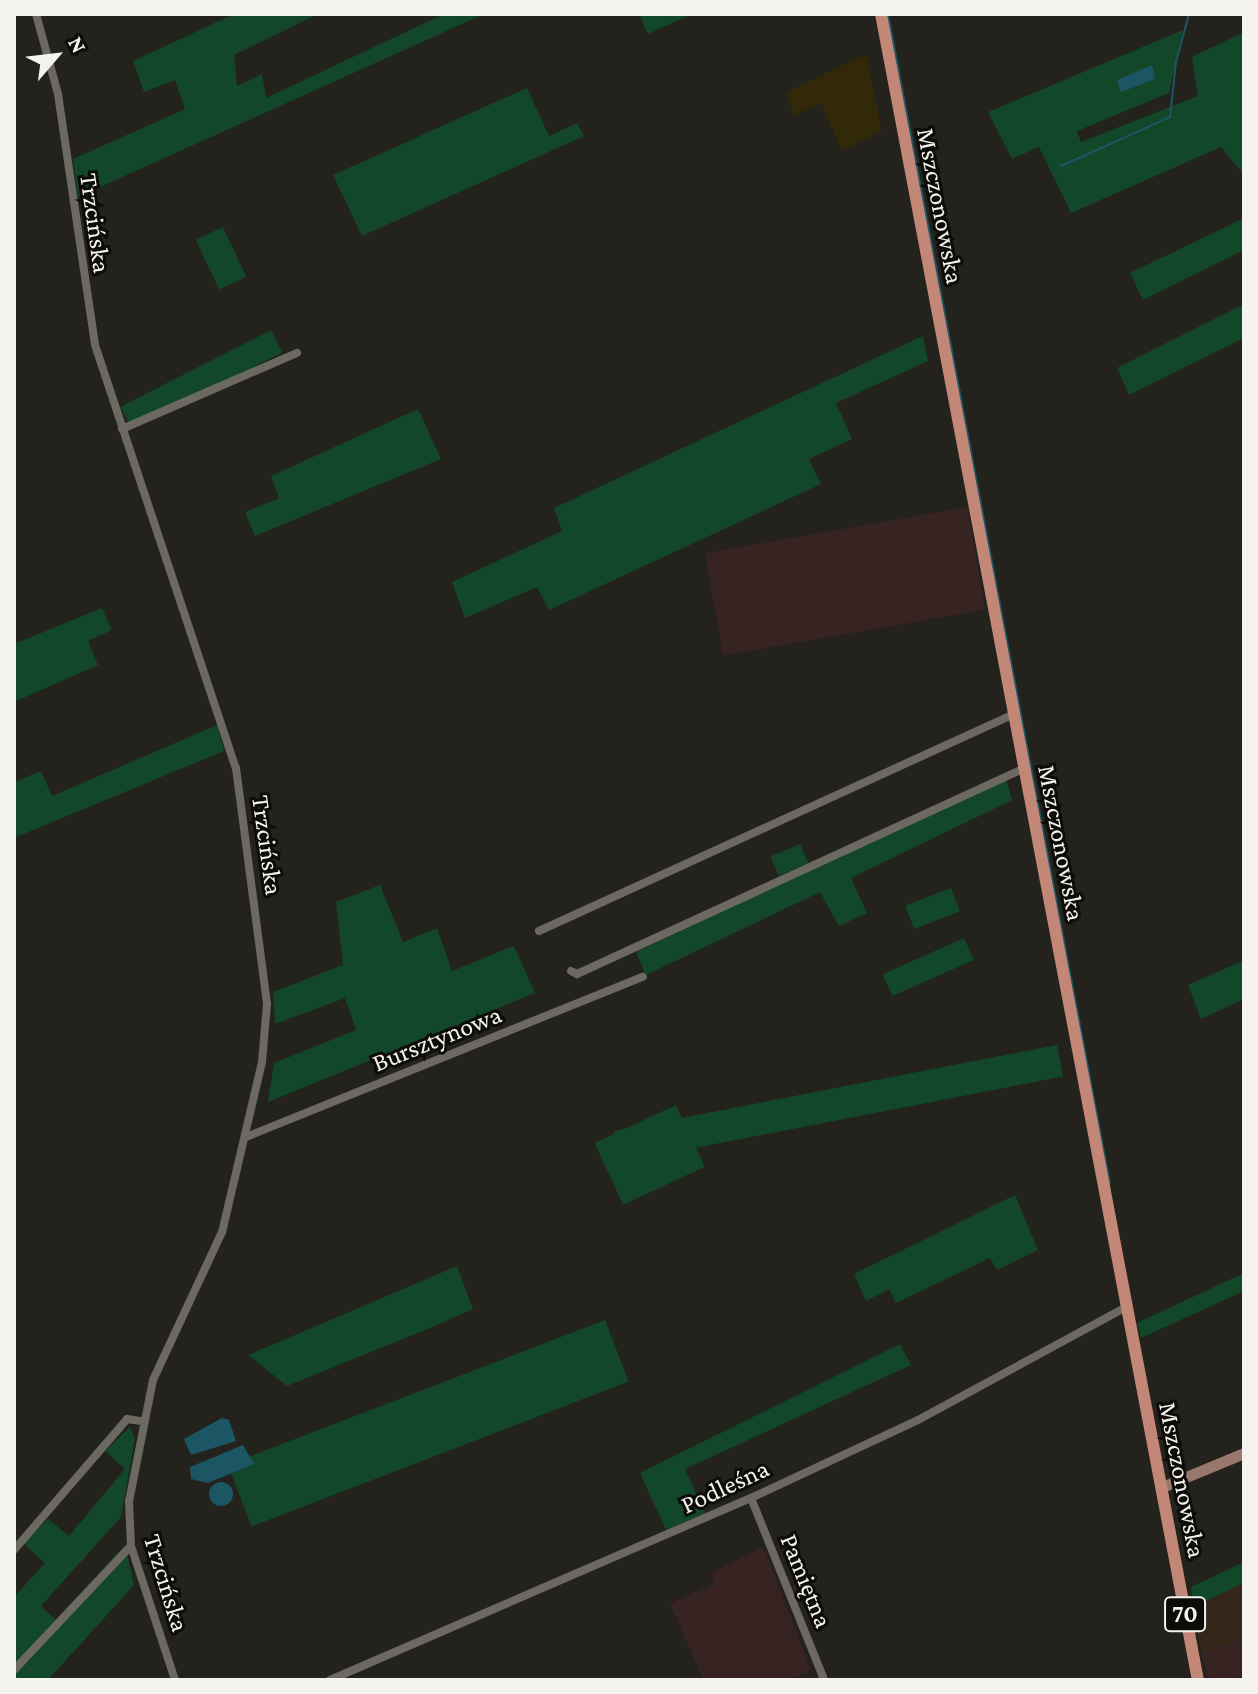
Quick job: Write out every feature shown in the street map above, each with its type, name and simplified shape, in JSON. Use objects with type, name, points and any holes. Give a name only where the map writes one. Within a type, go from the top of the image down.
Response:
[{"type":"main road","name":"Mszczonowska","points":[[881,14],[1198,1680]]},
{"type":"main road","points":[[1162,1487],[1244,1453]]},
{"type":"street","name":"Trzcińska","points":[[36,14],[58,94],[90,321],[122,429],[236,768],[267,1004],[262,1062],[222,1232],[153,1380],[142,1421],[127,1516],[131,1546],[175,1680]]},
{"type":"street","points":[[122,429],[297,353]]},
{"type":"street","points":[[539,931],[1014,714]]},
{"type":"street","points":[[571,971],[577,974],[1025,768]]},
{"type":"street","name":"Bursztynowa","points":[[246,1137],[643,977]]},
{"type":"street","name":"Podleśna","points":[[330,1680],[751,1498],[918,1420],[1126,1307]]},
{"type":"street","points":[[14,1550],[127,1419],[142,1421]]},
{"type":"street","name":"Pamiętna","points":[[751,1498],[824,1680]]},
{"type":"street","points":[[14,1670],[131,1546]]},
{"type":"shaded area","points":[[967,507],[985,609],[723,656],[705,553]]},
{"type":"shaded area","points":[[763,1547],[811,1670],[787,1680],[704,1680],[670,1604],[715,1583],[711,1573]]},
{"type":"shaded area","points":[[1244,1583],[1244,1636],[1202,1655],[1193,1607]]},
{"type":"shaded area","points":[[1244,1636],[1244,1677],[1209,1680],[1202,1655]]},
{"type":"green space","points":[[234,14],[318,14],[234,55],[237,86],[262,74],[266,98],[444,14],[484,14],[78,197],[73,159],[185,109],[175,80],[144,92],[133,61]]},
{"type":"green space","points":[[639,14],[692,14],[648,34]]},
{"type":"green space","points":[[1183,30],[1169,93],[1077,131],[1081,142],[1198,96],[1192,57],[1244,32],[1244,175],[1221,147],[1071,213],[1039,147],[1012,159],[988,112]]},
{"type":"green space","points":[[527,88],[549,136],[577,123],[584,136],[362,236],[333,175]]},
{"type":"green space","points":[[1244,218],[1244,250],[1143,300],[1130,273]]},
{"type":"green space","points":[[223,227],[246,277],[219,290],[196,240]]},
{"type":"green space","points":[[1244,304],[1244,338],[1129,395],[1117,368]]},
{"type":"green space","points":[[271,330],[282,352],[132,429],[120,407]]},
{"type":"green space","points":[[923,336],[928,361],[836,403],[852,439],[809,459],[821,484],[549,610],[537,587],[465,618],[452,582],[562,531],[554,508]]},
{"type":"green space","points":[[418,409],[441,459],[255,536],[245,512],[279,498],[271,476]]},
{"type":"green space","points":[[102,608],[112,630],[88,641],[98,665],[14,702],[14,644]]},
{"type":"green space","points":[[217,725],[224,751],[14,838],[14,782],[41,771],[52,796]]},
{"type":"green space","points":[[1006,777],[1012,800],[851,878],[867,913],[839,926],[820,892],[646,975],[636,952]]},
{"type":"green space","points":[[800,844],[808,863],[779,876],[771,857]]},
{"type":"green space","points":[[380,885],[403,942],[437,928],[452,971],[514,946],[535,993],[268,1102],[274,1063],[356,1030],[345,998],[275,1024],[273,992],[343,965],[336,902]]},
{"type":"green space","points":[[951,888],[960,911],[914,929],[905,906]]},
{"type":"green space","points":[[964,938],[974,960],[892,996],[883,974]]},
{"type":"green space","points":[[1244,960],[1244,999],[1201,1019],[1188,985]]},
{"type":"green space","points":[[1057,1045],[1063,1076],[620,1162],[614,1131]]},
{"type":"green space","points":[[676,1105],[705,1167],[623,1205],[594,1143]]},
{"type":"green space","points":[[1015,1195],[1038,1250],[997,1270],[990,1258],[896,1303],[889,1289],[866,1301],[854,1274]]},
{"type":"green space","points":[[457,1266],[473,1309],[430,1328],[287,1386],[248,1355]]},
{"type":"green space","points":[[1244,1273],[1244,1296],[1242,1292],[1141,1338],[1137,1323]]},
{"type":"green space","points":[[605,1320],[629,1382],[251,1526],[228,1465]]},
{"type":"green space","points":[[900,1344],[911,1365],[685,1469],[705,1513],[666,1530],[640,1473]]},
{"type":"green space","points":[[130,1427],[135,1439],[121,1517],[41,1606],[56,1620],[125,1545],[134,1585],[48,1680],[14,1680],[14,1597],[45,1563],[23,1543],[48,1519],[69,1536],[125,1469],[105,1451]]},
{"type":"green space","points":[[1244,1562],[1244,1583],[1193,1607],[1191,1587]]},
{"type":"sand","points":[[866,54],[882,131],[842,150],[821,103],[795,115],[785,93]]},
{"type":"water","points":[[1152,65],[1155,79],[1121,92],[1117,80]]},
{"type":"water","points":[[222,1418],[229,1420],[236,1441],[191,1455],[184,1439]]},
{"type":"water","points":[[243,1445],[254,1464],[208,1483],[191,1479],[190,1467]]},
{"type":"water","points":[[216,1482],[226,1482],[233,1489],[233,1499],[226,1506],[216,1506],[209,1499],[209,1489]]},
{"type":"waterway","points":[[888,14],[1110,1183]]},
{"type":"waterway","points":[[1061,166],[1170,117],[1176,62],[1189,14]]}]
